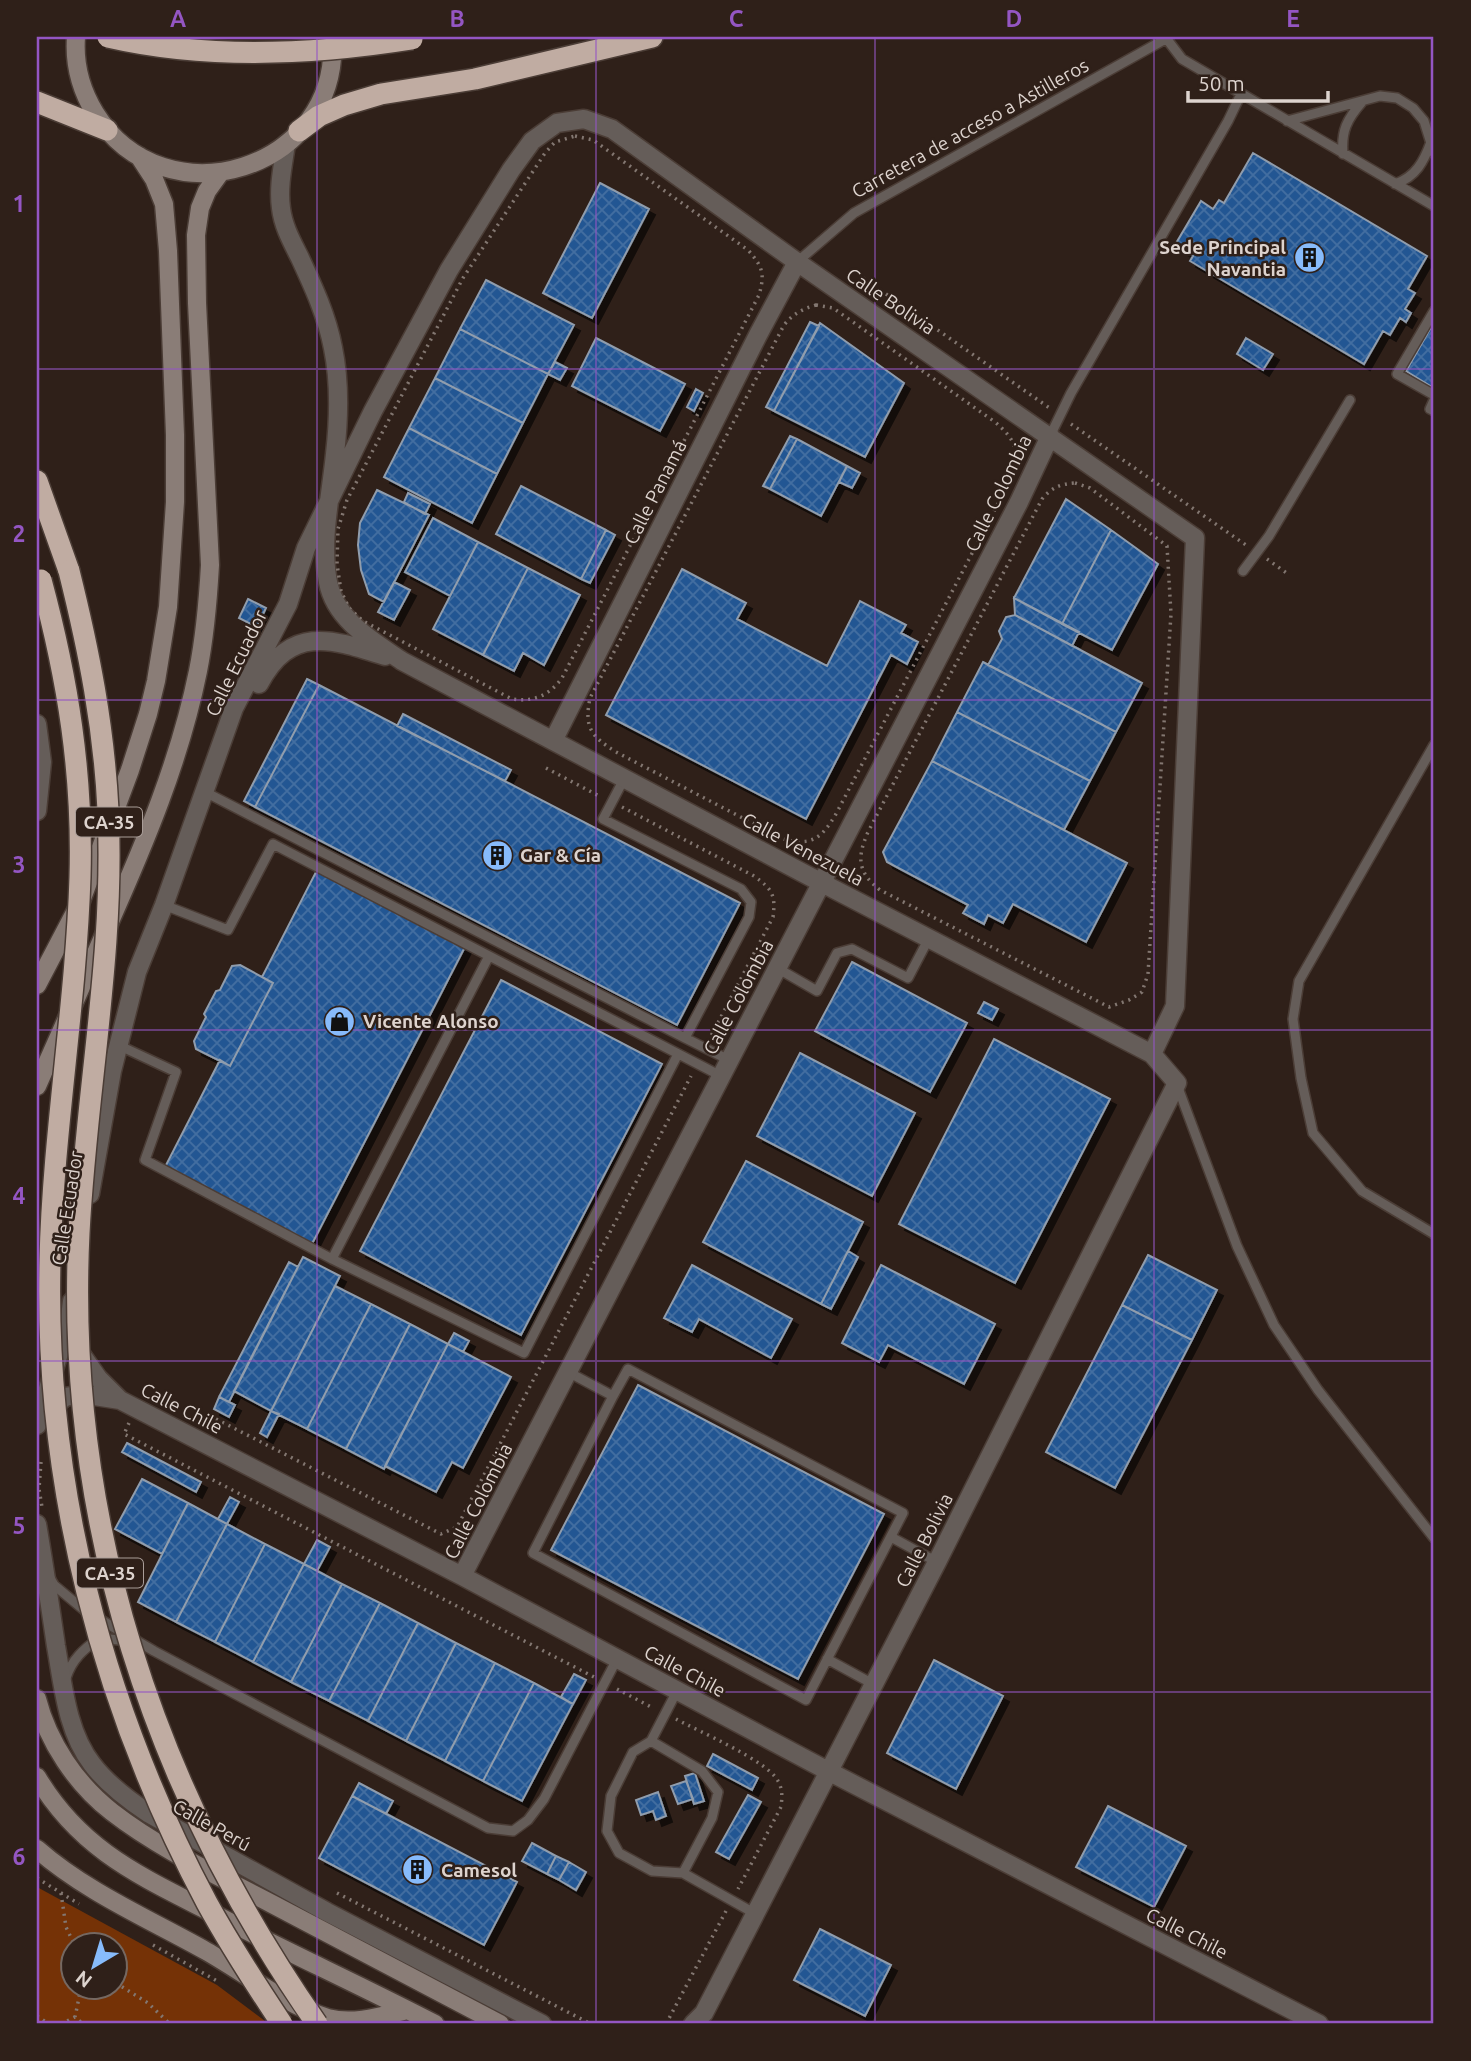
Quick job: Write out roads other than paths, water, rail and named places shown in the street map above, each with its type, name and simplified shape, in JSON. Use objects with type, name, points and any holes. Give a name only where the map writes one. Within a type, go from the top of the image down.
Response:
[{"type":"highway","points":[[108,37],[205,51],[250,52],[345,48],[417,38]]},
{"type":"highway","points":[[292,138],[319,116],[381,93],[475,79],[652,37]]},
{"type":"highway","points":[[37,102],[107,130]]},
{"type":"highway","name":"CA-35","points":[[37,481],[69,571],[96,688],[109,813],[106,943],[83,1167],[77,1330],[85,1425],[99,1520],[120,1612],[134,1658],[184,1791],[204,1835],[249,1918],[317,2024]]},
{"type":"highway","name":"CA-35","points":[[39,573],[57,638],[74,733],[80,829],[75,972],[55,1164],[50,1261],[54,1404],[67,1500],[99,1640],[147,1777],[209,1906],[282,2024]]},
{"type":"main road","points":[[76,37],[76,57],[81,83],[92,108],[107,130],[139,156],[165,167],[183,172],[220,173],[255,163],[292,138],[324,91],[331,60],[332,37]]},
{"type":"main road","points":[[37,985],[81,901],[130,770],[156,681],[168,607],[175,502],[175,435],[168,251],[164,204],[154,179],[139,156]]},
{"type":"main road","points":[[37,1086],[159,806],[180,746],[198,670],[208,604],[209,565],[196,235],[200,208],[207,191],[220,173]]},
{"type":"main road","points":[[37,1699],[51,1738],[68,1765],[112,1812],[178,1855],[500,2024]]},
{"type":"main road","points":[[37,1777],[67,1819],[91,1843],[121,1865],[291,1955],[435,2024]]},
{"type":"main road","points":[[37,1849],[69,1875],[302,2008],[341,2021],[407,2010]]},
{"type":"street","name":"Calle Bolivia","points":[[557,123],[584,119],[612,129],[797,262],[1195,538],[1175,1006],[1152,1054]]},
{"type":"street","name":"Calle Ecuador","points":[[70,1317],[112,1071],[137,972],[164,905],[234,708],[288,604],[306,548],[373,411],[449,270],[532,141],[557,123]]},
{"type":"street","points":[[292,138],[280,188],[281,210],[288,233],[327,322],[338,387],[338,417],[328,506],[328,582],[333,598],[345,617],[402,662]]},
{"type":"street","name":"Calle Panamá","points":[[553,741],[797,262]]},
{"type":"street","name":"Calle Colombia","points":[[462,1576],[1019,502],[1050,436]]},
{"type":"street","points":[[206,787],[267,668],[289,649],[315,639],[337,641],[402,662]]},
{"type":"street","name":"Calle Venezuela","points":[[402,662],[1152,1054],[1177,1083]]},
{"type":"street","points":[[37,724],[42,762],[37,811]]},
{"type":"street","name":"Calle Bolivia","points":[[700,2020],[937,1562],[1177,1083]]},
{"type":"street","points":[[38,1422],[70,1317]]},
{"type":"street","name":"Calle Chile","points":[[70,1317],[77,1349],[98,1378],[123,1401],[462,1576],[828,1771],[1319,2024]]},
{"type":"street","points":[[38,1422],[65,1397],[82,1394],[123,1401]]},
{"type":"street","name":"Calle Perú","points":[[37,1524],[63,1688],[72,1722],[91,1763],[121,1795],[148,1813],[327,1912],[542,2024]]},
{"type":"lane","points":[[1168,38],[1182,59],[1434,206]]},
{"type":"lane","name":"Carretera de acceso a Astilleros","points":[[797,262],[854,213],[1168,38]]},
{"type":"lane","points":[[1050,436],[1071,393],[1228,121],[1241,93]]},
{"type":"lane","points":[[1287,121],[1380,96],[1397,98],[1413,108],[1424,121],[1434,153]]},
{"type":"lane","points":[[1343,154],[1342,139],[1349,116],[1362,101]]},
{"type":"lane","points":[[1395,184],[1407,180],[1424,161],[1431,142]]},
{"type":"lane","points":[[1434,311],[1397,374],[1434,395]]},
{"type":"lane","points":[[1243,571],[1269,536],[1350,400]]},
{"type":"lane","points":[[1434,400],[1430,409],[1434,411]]},
{"type":"lane","points":[[1434,745],[1299,981],[1293,1019],[1301,1078],[1313,1133],[1362,1191],[1434,1234]]},
{"type":"lane","points":[[624,779],[603,819],[741,889],[751,902],[749,917],[685,1038]]},
{"type":"lane","points":[[206,787],[705,1048],[725,1068]]},
{"type":"lane","points":[[164,905],[228,930],[273,844],[697,1064],[725,1068]]},
{"type":"lane","points":[[777,968],[817,991],[837,953],[852,949],[908,978],[929,938]]},
{"type":"lane","points":[[332,1259],[489,956]]},
{"type":"lane","points":[[118,1045],[176,1072],[145,1160],[332,1259],[524,1353],[678,1054]]},
{"type":"lane","points":[[1177,1083],[1237,1246],[1274,1325],[1318,1390],[1434,1538]]},
{"type":"lane","points":[[628,1368],[903,1513],[806,1700],[533,1553],[613,1396],[628,1368]]},
{"type":"lane","points":[[568,1372],[613,1396]]},
{"type":"lane","points":[[891,1537],[937,1562]]},
{"type":"lane","points":[[44,1567],[54,1585],[84,1610],[154,1651],[488,1828],[513,1831],[528,1821],[544,1798],[617,1659]]},
{"type":"lane","points":[[63,1688],[69,1668],[78,1654],[99,1638],[127,1641],[154,1651]]},
{"type":"lane","points":[[828,1659],[873,1684]]},
{"type":"lane","points":[[677,1691],[651,1741],[633,1752],[611,1796],[607,1831],[619,1853],[652,1871],[683,1873],[754,1913]]},
{"type":"lane","points":[[651,1741],[702,1771],[718,1792],[712,1818],[683,1873]]},
{"type":"place","name":"Sede Principal Navantia","points":[[1309,258]]},
{"type":"place","name":"Gar & Cía","points":[[497,855]]},
{"type":"place","name":"Vicente Alonso","points":[[340,1021]]},
{"type":"place","name":"Camesol","points":[[418,1870]]}]
